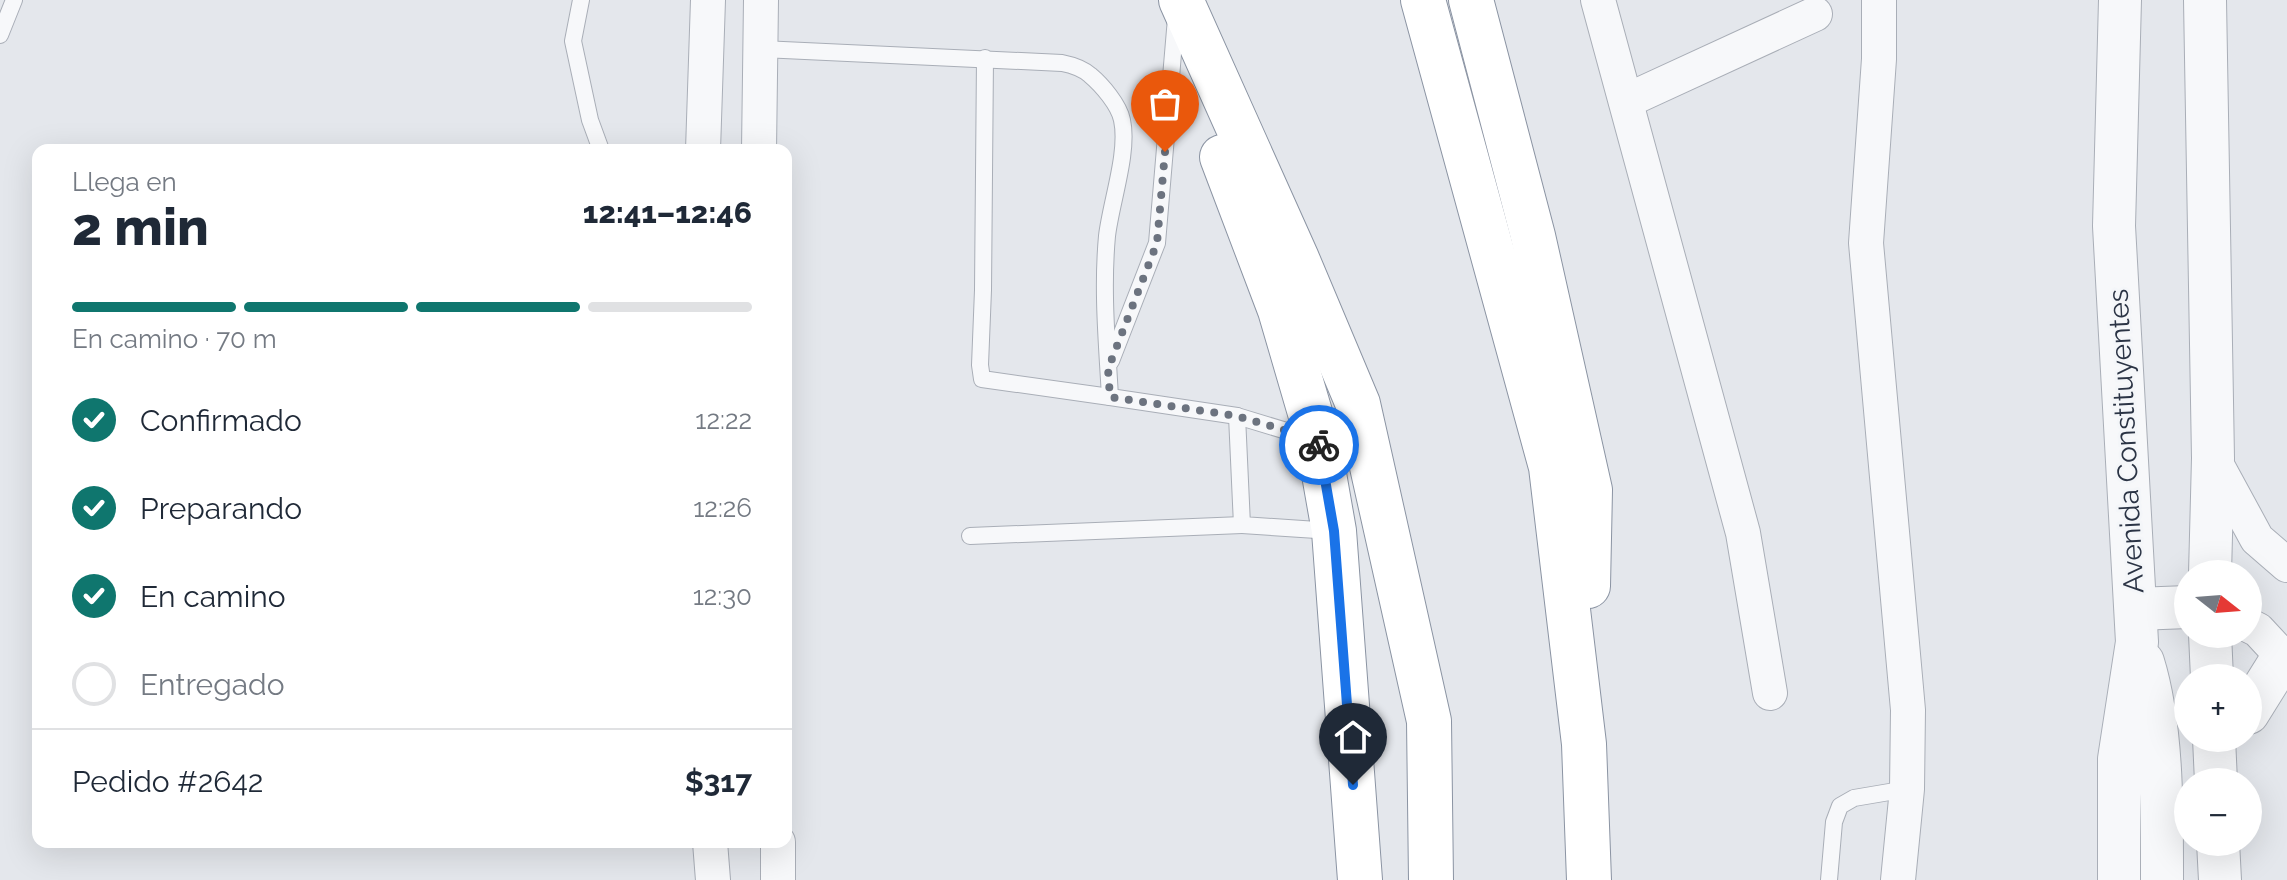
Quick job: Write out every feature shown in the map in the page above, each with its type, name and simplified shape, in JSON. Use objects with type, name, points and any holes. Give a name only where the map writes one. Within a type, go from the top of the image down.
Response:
[{"type":"highway","points":[[1423,0],[1551,467],[1584,744]]},
{"type":"highway","points":[[1471,0],[1533,236],[1590,490],[1584,744],[1589,880]]},
{"type":"highway","points":[[1184,10],[1222,159],[1280,310],[1318,440],[1334,531],[1360,880]]},
{"type":"highway","points":[[1184,10],[1297,259],[1358,404],[1429,721],[1431,880]]},
{"type":"street","points":[[703,144],[708,0]]},
{"type":"street","points":[[759,144],[761,0]]},
{"type":"street","points":[[1598,0],[1743,533],[1770,693]]},
{"type":"street","points":[[1879,0],[1879,59],[1866,243],[1908,710],[1907,789],[1898,880]]},
{"type":"street","name":"Avenida Constituyentes","points":[[2119,880],[2119,759],[2136,626],[2114,226],[2120,0]]},
{"type":"street","points":[[2205,0],[2213,458],[2210,560]]},
{"type":"street","points":[[1626,101],[1815,14]]},
{"type":"street","points":[[2213,458],[2257,539],[2287,565]]},
{"type":"street","points":[[2162,880],[2157,738],[2150,684],[2136,626],[2174,612]]},
{"type":"street","points":[[2262,634],[2285,656],[2262,691]]},
{"type":"street","points":[[710,848],[713,880]]},
{"type":"street","points":[[778,848],[778,880]]},
{"type":"street","points":[[2219,856],[2220,880]]},
{"type":"lane","points":[[0,35],[14,0]]},
{"type":"lane","points":[[581,0],[573,41],[590,120],[599,144]]},
{"type":"lane","points":[[1108,369],[1157,243],[1184,10]]},
{"type":"lane","points":[[761,49],[1062,63],[1076,66],[1089,74],[1116,105],[1122,118],[1123,141],[1108,235],[1105,296],[1110,397]]},
{"type":"lane","points":[[985,58],[982,379],[1237,416],[1318,440]]},
{"type":"lane","points":[[1237,416],[1242,525]]},
{"type":"lane","points":[[970,536],[1242,525],[1334,531]]},
{"type":"lane","points":[[1829,880],[1834,822],[1840,806],[1854,798],[1907,789]]},
{"type":"way so far","points":[[1165,152],[1157,243],[1108,369],[1110,397],[1237,416],[1318,440],[1319,445]]},
{"type":"route","points":[[1319,445],[1334,531],[1353,785]]}]
